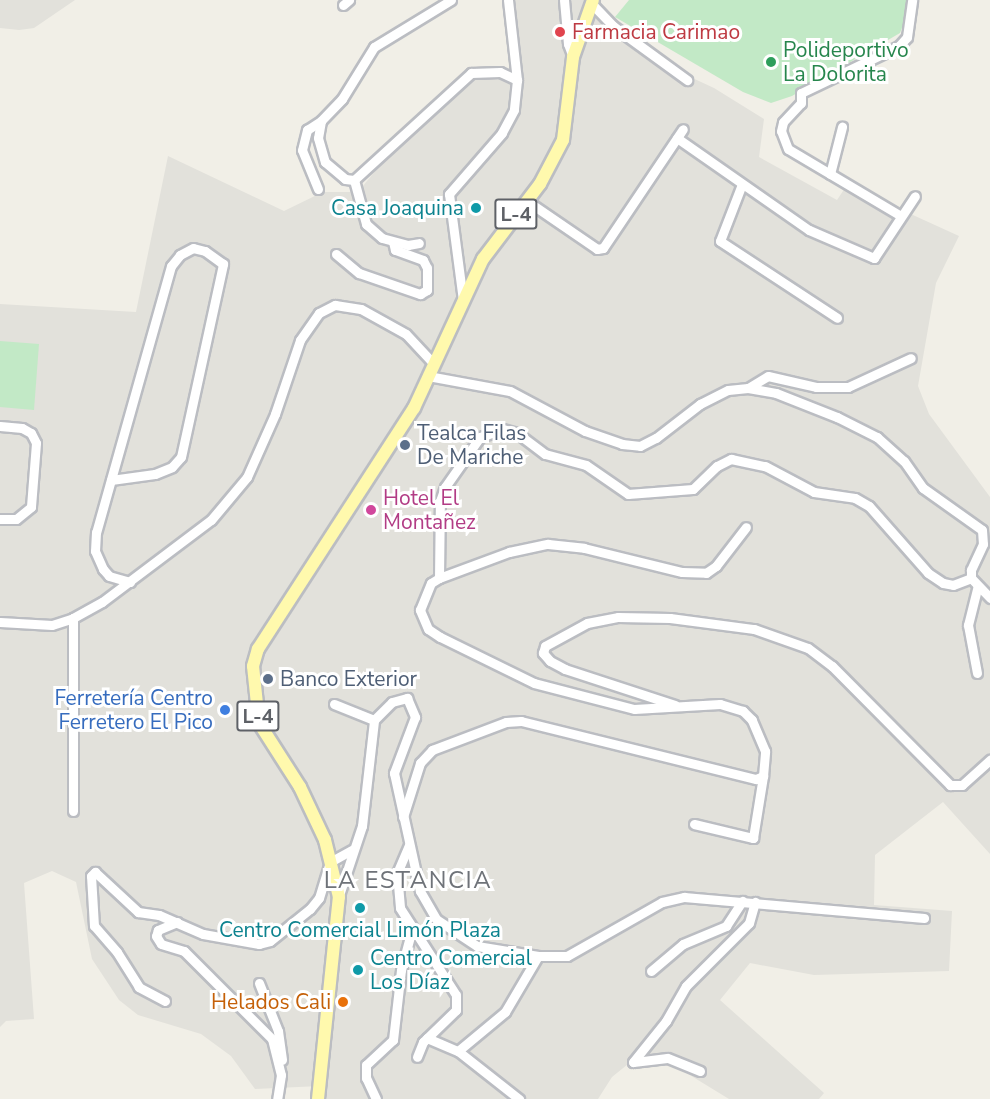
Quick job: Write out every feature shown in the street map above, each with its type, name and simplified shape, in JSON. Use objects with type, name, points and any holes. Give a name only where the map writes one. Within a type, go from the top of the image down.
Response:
[{"type":"main road","name":"L-4","points":[[318,1099],[339,897],[325,840],[300,787],[259,723],[253,666],[258,649],[414,408],[483,259],[527,201],[562,140],[573,57],[592,2]]},
{"type":"street","points":[[318,189],[302,150],[307,130],[321,121],[342,99],[374,47],[451,0]]},
{"type":"street","points":[[463,301],[449,194],[502,133],[514,110],[517,80],[508,0]]},
{"type":"street","points":[[564,0],[568,44],[573,57]]},
{"type":"street","points":[[901,216],[788,149],[782,131],[783,122],[801,103],[801,93],[899,46],[907,37],[912,0]]},
{"type":"street","points":[[592,2],[613,26],[687,80]]},
{"type":"street","points":[[321,121],[318,138],[325,162],[345,179],[354,180],[471,73],[500,72],[517,80]]},
{"type":"street","points":[[830,174],[842,126]]},
{"type":"street","points":[[527,201],[597,249],[603,248],[683,129]]},
{"type":"street","points":[[677,138],[809,230],[874,258],[915,196]]},
{"type":"street","points":[[354,180],[366,224],[382,238],[393,242],[419,243]]},
{"type":"street","points":[[742,184],[720,241],[837,318]]},
{"type":"street","points":[[336,254],[359,273],[420,294],[427,290],[427,268],[423,260],[395,250],[393,242]]},
{"type":"street","points":[[111,480],[155,474],[172,467],[180,457],[223,264],[205,251],[193,248],[180,255],[171,266],[96,532],[95,551],[109,576],[130,582]]},
{"type":"street","points":[[0,622],[52,625],[73,618],[130,582],[211,520],[247,477],[275,414],[300,340],[319,313],[335,305],[361,309],[406,334],[434,364]]},
{"type":"street","points":[[748,388],[768,376],[816,387],[848,387],[911,358]]},
{"type":"street","points":[[428,376],[510,391],[585,431],[622,444],[640,446],[656,438],[700,404],[728,390],[748,388],[777,393],[877,436],[904,460],[923,488],[982,530],[983,544],[971,570],[971,578],[977,588],[990,598]]},
{"type":"street","points":[[0,426],[22,428],[31,433],[36,443],[31,507],[16,519],[0,519]]},
{"type":"street","points":[[439,578],[440,501],[444,487],[480,437],[503,429],[517,433],[545,454],[586,465],[628,494],[693,489],[717,466],[731,459],[765,466],[814,492],[855,498],[869,506],[928,573],[943,583],[953,585],[971,578]]},
{"type":"street","points":[[694,824],[753,838],[765,751],[752,720],[743,711],[720,704],[634,709],[534,683],[440,637],[428,629],[420,610],[431,583],[439,578],[509,552],[548,544],[584,548],[672,570],[706,573],[716,566],[746,526]]},
{"type":"street","points":[[977,588],[968,625],[977,673]]},
{"type":"street","points":[[677,706],[565,669],[550,661],[543,654],[545,646],[587,623],[618,617],[670,618],[774,634],[808,648],[832,666],[950,785],[962,785],[990,760]]},
{"type":"street","points":[[73,618],[73,811]]},
{"type":"street","points":[[339,897],[362,826],[374,720],[381,710],[401,698],[407,698],[413,707],[415,717],[394,768],[422,897],[436,919],[477,946],[538,956],[567,956],[585,948],[669,898],[755,902],[924,918]]},
{"type":"street","points":[[334,704],[374,720]]},
{"type":"street","points":[[403,817],[420,763],[432,750],[506,722],[521,721],[756,779],[763,776]]},
{"type":"street","points":[[409,844],[399,861],[395,886],[400,908],[456,995],[456,1010],[427,1038],[417,1057]]},
{"type":"street","points":[[165,1001],[139,987],[117,952],[94,926],[91,876],[95,872],[116,889],[130,908],[177,922],[202,934],[259,944],[270,941],[319,898],[330,862],[353,849]]},
{"type":"street","points":[[651,971],[683,945],[726,926],[742,901]]},
{"type":"street","points":[[700,1071],[667,1058],[633,1062],[666,1021],[686,986],[749,923],[755,902]]},
{"type":"street","points":[[177,922],[163,926],[156,936],[162,944],[184,951],[259,1023],[272,1039],[281,1075]]},
{"type":"street","points":[[376,1099],[366,1078],[366,1065],[393,1040],[401,970],[412,928]]},
{"type":"street","points":[[458,1051],[505,1012],[538,956]]},
{"type":"street","points":[[259,983],[278,1031],[281,1075],[277,1099]]},
{"type":"street","points":[[427,1038],[458,1051],[519,1099]]},
{"type":"shaded area","points":[[0,0],[75,0],[34,28],[19,30],[0,28]]},
{"type":"shaded area","points":[[509,0],[591,0],[647,57],[714,88],[764,119],[759,157],[837,200],[847,185],[959,236],[936,283],[918,386],[929,414],[990,497],[990,854],[943,802],[875,855],[874,905],[952,911],[949,971],[814,975],[750,963],[720,1000],[824,1093],[819,1099],[729,1099],[662,1058],[633,1060],[612,1077],[598,1099],[319,1099],[320,1086],[255,1089],[231,1056],[201,1034],[138,1015],[119,1000],[92,959],[76,882],[52,871],[24,883],[34,1019],[6,1021],[0,1027],[0,304],[136,312],[168,156],[284,211],[323,192],[358,192],[394,148],[466,82],[484,73],[505,78],[520,71]]},
{"type":"green space","name":"Polideportivo La Dolorita","points":[[629,0],[911,0],[912,2],[900,33],[792,96],[771,103],[743,92],[615,17]]},
{"type":"green space","points":[[0,341],[39,344],[34,410],[0,407]]},
{"type":"place","name":"Farmacia Carimao","points":[[560,32]]},
{"type":"place","name":"Polideportivo La Dolorita","points":[[771,62]]},
{"type":"place","name":"Casa Joaquina","points":[[476,208]]},
{"type":"place","name":"Tealca Filas De Mariche","points":[[405,445]]},
{"type":"place","name":"Hotel El Montañez","points":[[371,510]]},
{"type":"place","name":"Banco Exterior","points":[[268,679]]},
{"type":"place","name":"Ferretería Centro Ferretero El Pico","points":[[225,710]]},
{"type":"place","name":"Centro Comercial Limón Plaza","points":[[360,908]]},
{"type":"place","name":"Centro Comercial Los Díaz","points":[[358,970]]},
{"type":"place","name":"Helados Cali","points":[[343,1002]]},
{"type":"district","name":"LA ESTANCIA","points":[[408,881]]}]
